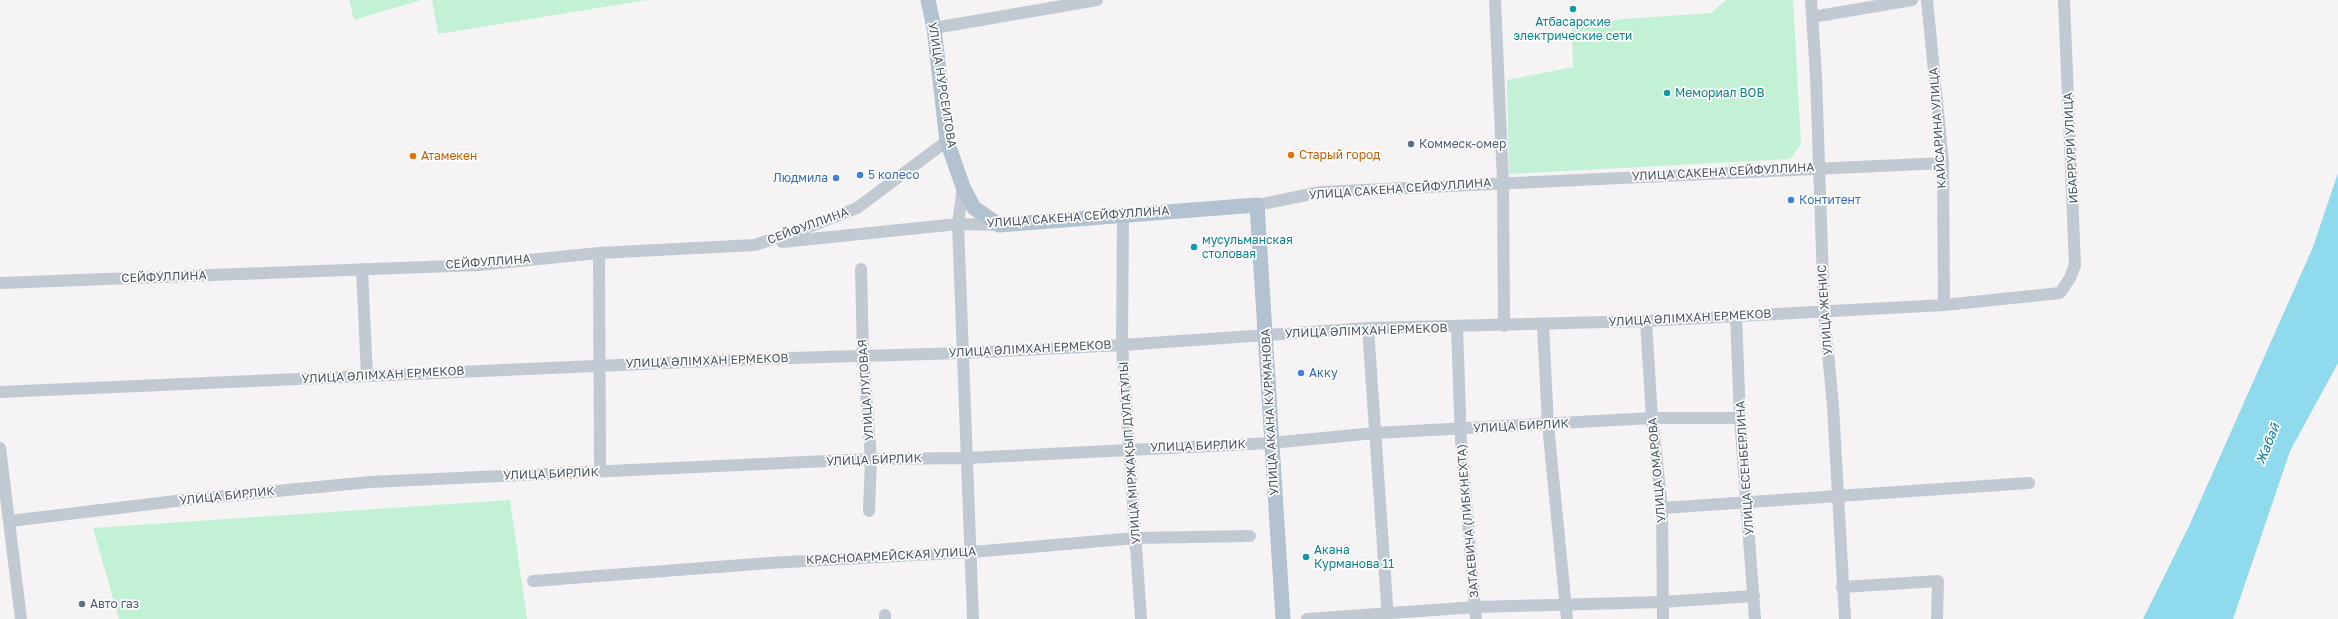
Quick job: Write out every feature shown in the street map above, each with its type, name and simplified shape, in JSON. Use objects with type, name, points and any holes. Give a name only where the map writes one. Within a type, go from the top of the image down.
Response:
[{"type":"main road","name":"УЛИЦА НУРСЕИТОВА","points":[[928,0],[934,28],[947,141],[963,187],[974,208],[1000,225]]},
{"type":"main road","name":"УЛИЦА САКЕНА СЕЙФУЛЛИНА","points":[[1000,225],[1123,214],[1257,205]]},
{"type":"main road","name":"УЛИЦА АКАНА КУРМАНОВА","points":[[1257,205],[1282,619]]},
{"type":"street","points":[[934,28],[1097,0]]},
{"type":"street","points":[[1495,0],[1503,182],[1504,326]]},
{"type":"street","name":"УЛИЦА ЖЕНИС","points":[[1810,0],[1820,167],[1824,311],[1833,406],[1845,619]]},
{"type":"street","points":[[1812,17],[1912,0]]},
{"type":"street","name":"КАЙСАРИНА УЛИЦА","points":[[1927,0],[1943,163],[1944,305]]},
{"type":"street","name":"ИБАРРУРИ УЛИЦА","points":[[2060,293],[2070,278],[2075,265],[2064,0]]},
{"type":"street","name":"СЕЙФУЛЛИНА","points":[[0,283],[479,265],[599,252],[755,245],[811,226],[857,208],[947,141]]},
{"type":"street","name":"УЛИЦА САКЕНА СЕЙФУЛЛИНА","points":[[1257,205],[1321,192],[1820,167],[1943,163]]},
{"type":"street","points":[[963,187],[958,224],[972,552],[973,619]]},
{"type":"street","name":"УЛИЦА МІРЖАҚЫП ДУЛАТҰЛЫ","points":[[1123,214],[1122,345],[1141,619]]},
{"type":"street","name":"УЛИЦА САКЕНА СЕЙФУЛЛИНА","points":[[755,245],[859,233],[958,224],[1000,225]]},
{"type":"street","points":[[599,252],[600,472]]},
{"type":"street","name":"УЛИЦА ЛУГОВАЯ","points":[[861,268],[863,355],[871,459],[869,511]]},
{"type":"street","points":[[362,269],[367,376]]},
{"type":"street","name":"УЛИЦА ӘЛІМХАН ЕРМЕКОВ","points":[[0,392],[599,365],[863,355],[964,353],[1122,345],[1368,328],[1504,326],[1646,321],[1944,305],[2060,293]]},
{"type":"street","name":"УЛИЦА ЕСЕНБЕРЛИНА","points":[[1736,316],[1740,418],[1755,619]]},
{"type":"street","name":"УЛИЦА ОМАРОВА","points":[[1646,321],[1652,418],[1662,508],[1663,619]]},
{"type":"street","points":[[1543,325],[1548,425],[1567,619]]},
{"type":"street","name":"ЗАТАЕВИЧА (ЛИБКНЕХТА)","points":[[1456,327],[1460,429],[1476,619]]},
{"type":"street","points":[[1368,328],[1387,616]]},
{"type":"street","name":"УЛИЦА БИРЛИК","points":[[10,521],[184,500],[370,482],[871,459],[967,458],[1271,443],[1375,433],[1548,425],[1652,418],[1740,418]]},
{"type":"street","points":[[0,448],[21,619]]},
{"type":"street","points":[[1662,508],[1747,501],[2029,483]]},
{"type":"street","name":"КРАСНОАРМЕЙСКАЯ УЛИЦА","points":[[533,581],[769,563],[972,552],[1136,538],[1250,536]]},
{"type":"street","points":[[1842,587],[1938,581],[1937,619]]},
{"type":"street","points":[[1307,619],[1387,616],[1476,606],[1662,602],[1754,596]]},
{"type":"green space","points":[[349,0],[421,0],[354,20]]},
{"type":"green space","points":[[432,0],[647,0],[438,34]]},
{"type":"green space","points":[[1726,0],[1793,0],[1801,144],[1790,159],[1509,174],[1507,80],[1573,67],[1572,28],[1623,19],[1711,13]]},
{"type":"green space","points":[[510,500],[527,619],[119,619],[93,528]]},
{"type":"water","name":"Жабай","points":[[2338,173],[2338,363],[2290,451],[2233,619],[2143,619],[2190,524],[2313,247]]},
{"type":"place","name":"Атбасарские электрические сети","points":[[1573,9]]},
{"type":"place","name":"Мемориал ВОВ","points":[[1667,93]]},
{"type":"place","name":"Коммеск-омер","points":[[1411,144]]},
{"type":"place","name":"Старый город","points":[[1291,155]]},
{"type":"place","name":"Атамекен","points":[[413,156]]},
{"type":"place","name":"5 колесо","points":[[860,175]]},
{"type":"place","name":"Людмила","points":[[836,178]]},
{"type":"place","name":"Контитент","points":[[1791,200]]},
{"type":"place","name":"мусульманская столовая","points":[[1194,247]]},
{"type":"place","name":"Акку","points":[[1301,373]]},
{"type":"place","name":"Акана Курманова 11","points":[[1306,557]]},
{"type":"place","name":"Авто газ","points":[[82,604]]}]
